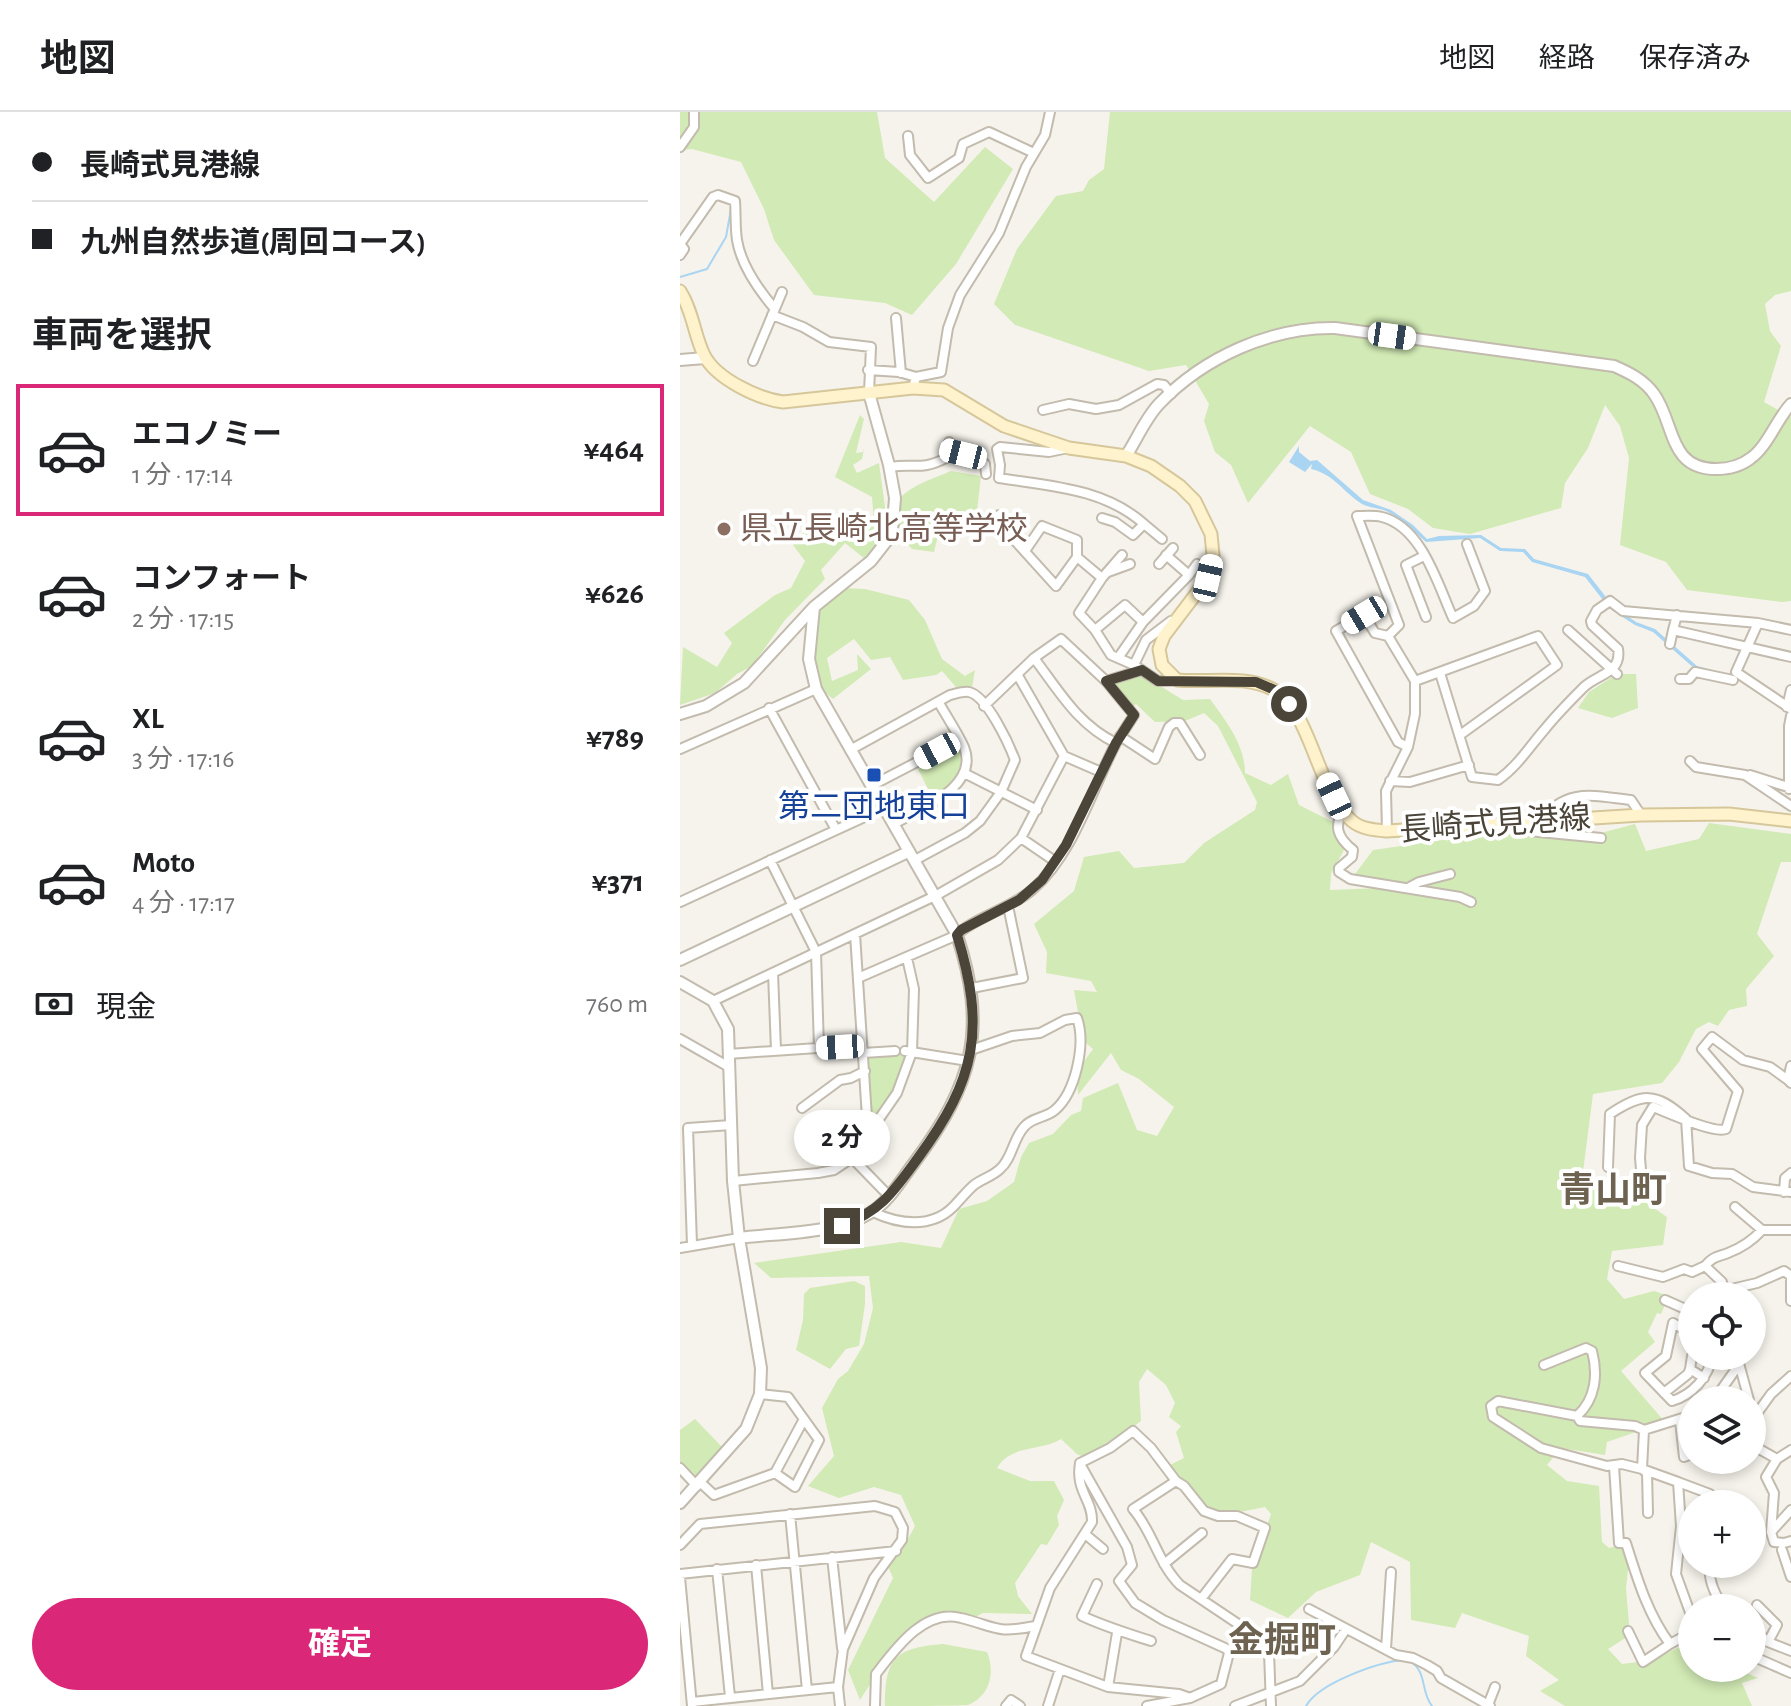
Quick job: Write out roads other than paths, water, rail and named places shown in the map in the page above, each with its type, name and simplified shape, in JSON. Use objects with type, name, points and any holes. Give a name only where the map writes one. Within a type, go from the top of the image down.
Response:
[{"type":"main road","points":[[680,291],[705,358],[731,381],[765,400],[783,402],[869,393],[914,382],[944,390],[1004,426],[1069,448],[1126,456],[1151,466],[1180,486],[1195,501],[1211,534],[1213,555],[1208,578],[1164,636],[1159,649],[1162,665],[1177,680]]},
{"type":"main road","name":"長崎式見港線","points":[[1177,680],[1256,682],[1277,691],[1298,718],[1334,796],[1352,821],[1368,829],[1387,831],[1641,815],[1729,814],[1791,821]]},
{"type":"street","points":[[680,147],[694,127],[694,112]]},
{"type":"street","points":[[868,370],[901,373],[914,382],[941,372],[948,328],[960,295],[999,233],[1045,135],[1050,112]]},
{"type":"street","points":[[908,136],[910,155],[928,178],[959,158],[963,144],[989,132],[1034,153]]},
{"type":"street","points":[[680,255],[684,249],[680,244],[713,197],[718,195],[735,201],[737,241],[742,259],[773,312],[829,342],[871,347],[869,393],[890,467],[895,498],[889,538],[871,561],[814,607],[744,683],[706,706],[680,714]]},
{"type":"street","points":[[753,361],[782,292]]},
{"type":"street","points":[[896,318],[901,373]]},
{"type":"street","points":[[1126,456],[1158,405],[1206,367],[1234,351],[1273,336],[1308,328],[1335,328],[1614,366],[1635,376],[1652,391],[1664,409],[1679,453],[1707,469],[1725,469],[1751,458],[1791,404]]},
{"type":"street","points":[[680,360],[705,358]]},
{"type":"street","points":[[1043,410],[1069,404],[1109,408],[1157,384],[1164,385],[1171,394]]},
{"type":"street","points":[[890,467],[907,464],[923,468],[946,458],[948,446],[979,458],[985,464],[986,474]]},
{"type":"street","points":[[1069,448],[1049,452],[1000,447],[997,449],[999,478],[1087,493],[1122,507],[1162,539]]},
{"type":"street","points":[[999,515],[1012,528],[1009,534],[1056,586],[1077,557],[1077,540],[1042,526],[1025,551]]},
{"type":"street","points":[[1388,636],[1399,625],[1357,516],[1380,516],[1398,523],[1424,556],[1453,618],[1474,606],[1485,591],[1467,544]]},
{"type":"street","points":[[1102,518],[1115,522],[1133,535],[1144,524]]},
{"type":"street","points":[[1159,564],[1170,552],[1189,575]]},
{"type":"street","points":[[1122,555],[1079,613],[1095,630],[1111,655],[1158,681],[1177,680]]},
{"type":"street","points":[[1424,556],[1406,565],[1426,617]]},
{"type":"street","points":[[1077,557],[1105,575]]},
{"type":"street","points":[[1105,575],[1130,564]]},
{"type":"street","points":[[1118,658],[1143,622],[1197,564]]},
{"type":"street","points":[[1440,673],[1472,777],[1498,780],[1587,684],[1615,672],[1619,660],[1618,649],[1592,625],[1592,617],[1597,610],[1610,601],[1623,611],[1758,623],[1791,630]]},
{"type":"street","points":[[1095,630],[1125,605],[1143,622]]},
{"type":"street","points":[[680,1248],[842,1226],[873,1212],[889,1196],[952,1108],[970,1056],[972,988],[957,935],[937,895],[816,689],[809,659],[814,607]]},
{"type":"street","points":[[1138,668],[1146,640],[1181,613]]},
{"type":"street","points":[[1387,831],[1386,791],[1408,747],[1415,714],[1415,681],[1388,636],[1375,633],[1367,613],[1336,631],[1398,742],[1408,747]]},
{"type":"street","points":[[1670,644],[1677,615]]},
{"type":"street","points":[[1735,680],[1758,623]]},
{"type":"street","points":[[1568,630],[1615,672]]},
{"type":"street","points":[[1673,630],[1791,657]]},
{"type":"street","points":[[1415,681],[1538,636],[1557,665],[1460,735]]},
{"type":"street","points":[[858,978],[957,935],[1031,891],[1056,862],[1101,772],[1134,715],[1106,681],[1061,639],[1034,658],[984,706]]},
{"type":"street","points":[[1034,658],[1095,733],[1118,740],[1155,759],[1169,727],[1180,723],[1200,755]]},
{"type":"street","points":[[1106,681],[1138,668]]},
{"type":"street","points":[[1680,679],[1689,679],[1695,672],[1735,680],[1789,708],[1791,690]]},
{"type":"street","points":[[1017,674],[1064,756],[1101,772]]},
{"type":"street","points":[[680,749],[816,689]]},
{"type":"street","points":[[680,960],[965,833],[980,821],[1001,792],[1015,760],[1006,736],[979,698],[970,692],[950,695],[850,750]]},
{"type":"street","points":[[894,824],[948,793],[964,773],[966,755],[939,703]]},
{"type":"street","points":[[769,708],[835,828]]},
{"type":"street","points":[[1690,761],[1696,767],[1745,775],[1790,788],[1791,716]]},
{"type":"street","points":[[871,786],[959,740]]},
{"type":"street","points":[[713,1001],[937,895],[998,860],[1021,838],[1064,756]]},
{"type":"street","points":[[1390,781],[1410,782],[1469,765]]},
{"type":"street","points":[[964,773],[1037,810]]},
{"type":"street","points":[[1745,775],[1791,806]]},
{"type":"street","points":[[1601,838],[1529,831],[1551,808],[1574,795],[1631,800],[1641,815]]},
{"type":"street","points":[[680,902],[884,808]]},
{"type":"street","points":[[1343,809],[1337,821],[1337,830],[1342,841],[1353,850],[1352,857],[1339,868],[1339,872],[1350,879],[1460,897],[1471,902]]},
{"type":"street","points":[[1021,838],[1056,862]]},
{"type":"street","points":[[770,860],[816,952],[819,1048]]},
{"type":"street","points":[[1407,888],[1450,874]]},
{"type":"street","points":[[972,988],[1023,978],[1008,906]]},
{"type":"street","points":[[855,934],[868,1133]]},
{"type":"street","points":[[733,1181],[834,1170],[852,1158],[897,1093],[904,1051],[914,1029],[914,989],[907,958]]},
{"type":"street","points":[[773,973],[776,1050]]},
{"type":"street","points":[[680,982],[713,1001],[728,1029],[733,1181],[739,1238],[760,1353],[760,1394],[740,1439],[680,1503]]},
{"type":"street","points":[[728,1054],[819,1048],[970,1056],[1012,1036],[1040,1033],[1065,1020],[1077,1018],[1081,1029],[1077,1069],[1066,1094],[1056,1110],[1028,1121],[1017,1135],[1002,1168],[981,1180],[953,1207],[934,1218],[914,1223],[900,1222],[873,1212]]},
{"type":"street","points":[[1642,1181],[1642,1125],[1653,1107],[1705,1128],[1721,1132],[1726,1129],[1738,1091],[1702,1049],[1712,1037],[1743,1060],[1770,1067],[1790,1082]]},
{"type":"street","points":[[680,1039],[729,1067]]},
{"type":"street","points":[[1790,1082],[1791,1066]]},
{"type":"street","points":[[802,1108],[840,1080],[865,1071]]},
{"type":"street","points":[[1608,1167],[1610,1114],[1634,1099],[1644,1097],[1675,1109],[1686,1119],[1689,1166],[1712,1173],[1732,1174],[1753,1187],[1787,1192],[1785,1178],[1791,1173]]},
{"type":"street","points":[[692,1245],[688,1128],[731,1125]]},
{"type":"street","points":[[852,1158],[889,1196]]},
{"type":"street","points":[[1735,1207],[1762,1230]]},
{"type":"street","points":[[1618,1266],[1663,1277],[1684,1269],[1692,1272],[1705,1266],[1718,1254],[1727,1254],[1747,1243],[1762,1230],[1790,1228]]},
{"type":"street","points":[[1705,1266],[1722,1282]]},
{"type":"street","points":[[1759,1282],[1784,1271],[1791,1277],[1791,1301]]},
{"type":"street","points":[[1665,1300],[1678,1306]]},
{"type":"street","points":[[1678,1326],[1673,1323],[1666,1356],[1645,1373],[1672,1401],[1689,1393],[1704,1378],[1707,1370]]},
{"type":"street","points":[[1544,1365],[1586,1348],[1592,1351],[1595,1362],[1594,1389],[1588,1406],[1577,1416]]},
{"type":"street","points":[[1664,1393],[1690,1370]]},
{"type":"street","points":[[1692,1370],[1704,1378]]},
{"type":"street","points":[[1766,1400],[1791,1376]]},
{"type":"street","points":[[760,1394],[788,1397],[819,1440],[795,1487],[775,1473]]},
{"type":"street","points":[[1678,1422],[1644,1430],[1635,1426],[1580,1421],[1577,1416],[1498,1401],[1491,1406],[1493,1417],[1541,1448],[1614,1466],[1622,1464],[1642,1469],[1699,1490]]},
{"type":"street","points":[[680,1468],[714,1495],[775,1473],[804,1419]]},
{"type":"street","points":[[1642,1469],[1644,1430]]},
{"type":"street","points":[[1080,1463],[1110,1448],[1133,1431],[1204,1511],[1218,1516],[1237,1516],[1265,1528],[1253,1563],[1232,1559],[1201,1599]]},
{"type":"street","points":[[1791,1450],[1777,1459],[1766,1477],[1774,1493],[1771,1532],[1774,1542],[1787,1550],[1791,1577]]},
{"type":"street","points":[[1766,1453],[1777,1459]]},
{"type":"street","points":[[1080,1463],[1078,1483],[1092,1522],[1050,1588],[1026,1656],[1108,1687],[1179,1694],[1190,1698]]},
{"type":"street","points":[[1080,1463],[1127,1547],[1132,1565],[1119,1581],[1135,1603],[1163,1620],[1227,1649],[1229,1653],[1221,1684],[1190,1698],[1147,1706]]},
{"type":"street","points":[[1614,1466],[1619,1543],[1626,1543],[1641,1589],[1659,1629],[1670,1644]]},
{"type":"street","points":[[1642,1469],[1647,1473],[1648,1513]]},
{"type":"street","points":[[1176,1481],[1133,1509],[1142,1520],[1164,1564],[1180,1585],[1265,1642],[1269,1652],[1271,1706]]},
{"type":"street","points":[[1678,1482],[1680,1543],[1676,1574],[1683,1594]]},
{"type":"street","points":[[680,1545],[700,1524],[875,1506],[895,1512],[903,1528],[902,1540],[874,1578],[843,1649]]},
{"type":"street","points":[[1771,1532],[1791,1510]]},
{"type":"street","points":[[790,1514],[807,1690]]},
{"type":"street","points":[[1164,1564],[1202,1533]]},
{"type":"street","points":[[1085,1534],[1103,1549]]},
{"type":"street","points":[[1774,1542],[1791,1541]]},
{"type":"street","points":[[838,1687],[730,1697],[692,1704],[685,1681],[680,1575],[896,1551]]},
{"type":"street","points":[[832,1557],[843,1649],[838,1687],[840,1706]]},
{"type":"street","points":[[756,1565],[768,1694]]},
{"type":"street","points":[[717,1569],[730,1697]]},
{"type":"street","points":[[1386,1649],[1391,1572]]},
{"type":"street","points":[[1097,1584],[1082,1616],[1117,1633],[1151,1641]]},
{"type":"street","points":[[1309,1609],[1386,1649],[1427,1665],[1437,1671],[1441,1678],[1489,1706],[1495,1687]]},
{"type":"street","points":[[1766,1614],[1777,1625],[1768,1642],[1791,1651]]},
{"type":"street","points":[[875,1706],[876,1674],[928,1620],[951,1616],[1001,1632],[1035,1626]]},
{"type":"street","points":[[1235,1706],[1300,1681],[1334,1647],[1346,1629]]},
{"type":"street","points":[[1628,1631],[1643,1662],[1678,1640]]},
{"type":"street","points":[[1108,1687],[1117,1633]]},
{"type":"street","points":[[1766,1662],[1791,1673]]},
{"type":"street","points":[[1048,1706],[1060,1669]]},
{"type":"street","points":[[1006,1706],[1011,1700],[1020,1706]]},
{"type":"water","points":[[1299,446],[1299,452],[1310,461],[1317,460],[1363,500],[1391,510],[1427,539],[1481,535],[1501,548],[1525,549],[1534,559],[1588,574],[1613,606],[1636,622],[1655,629],[1697,666],[1742,678],[1791,714],[1740,681],[1695,669],[1653,632],[1610,609],[1585,577],[1532,562],[1523,552],[1500,551],[1480,538],[1426,542],[1392,514],[1356,500],[1332,479],[1311,469],[1312,464],[1305,472],[1289,462]]},
{"type":"waterway","points":[[680,277],[707,269],[726,237],[731,209]]},
{"type":"waterway","points":[[1306,1706],[1323,1689],[1350,1675],[1404,1660]]},
{"type":"waterway","points":[[1410,1661],[1422,1677],[1432,1706]]},
{"type":"place","name":"県立長崎北高等学校","points":[[724,529]]},
{"type":"place","name":"第二団地東口","points":[[874,775]]},
{"type":"district","name":"青山町","points":[[1613,1191]]},
{"type":"district","name":"金掘町","points":[[1282,1641]]}]
